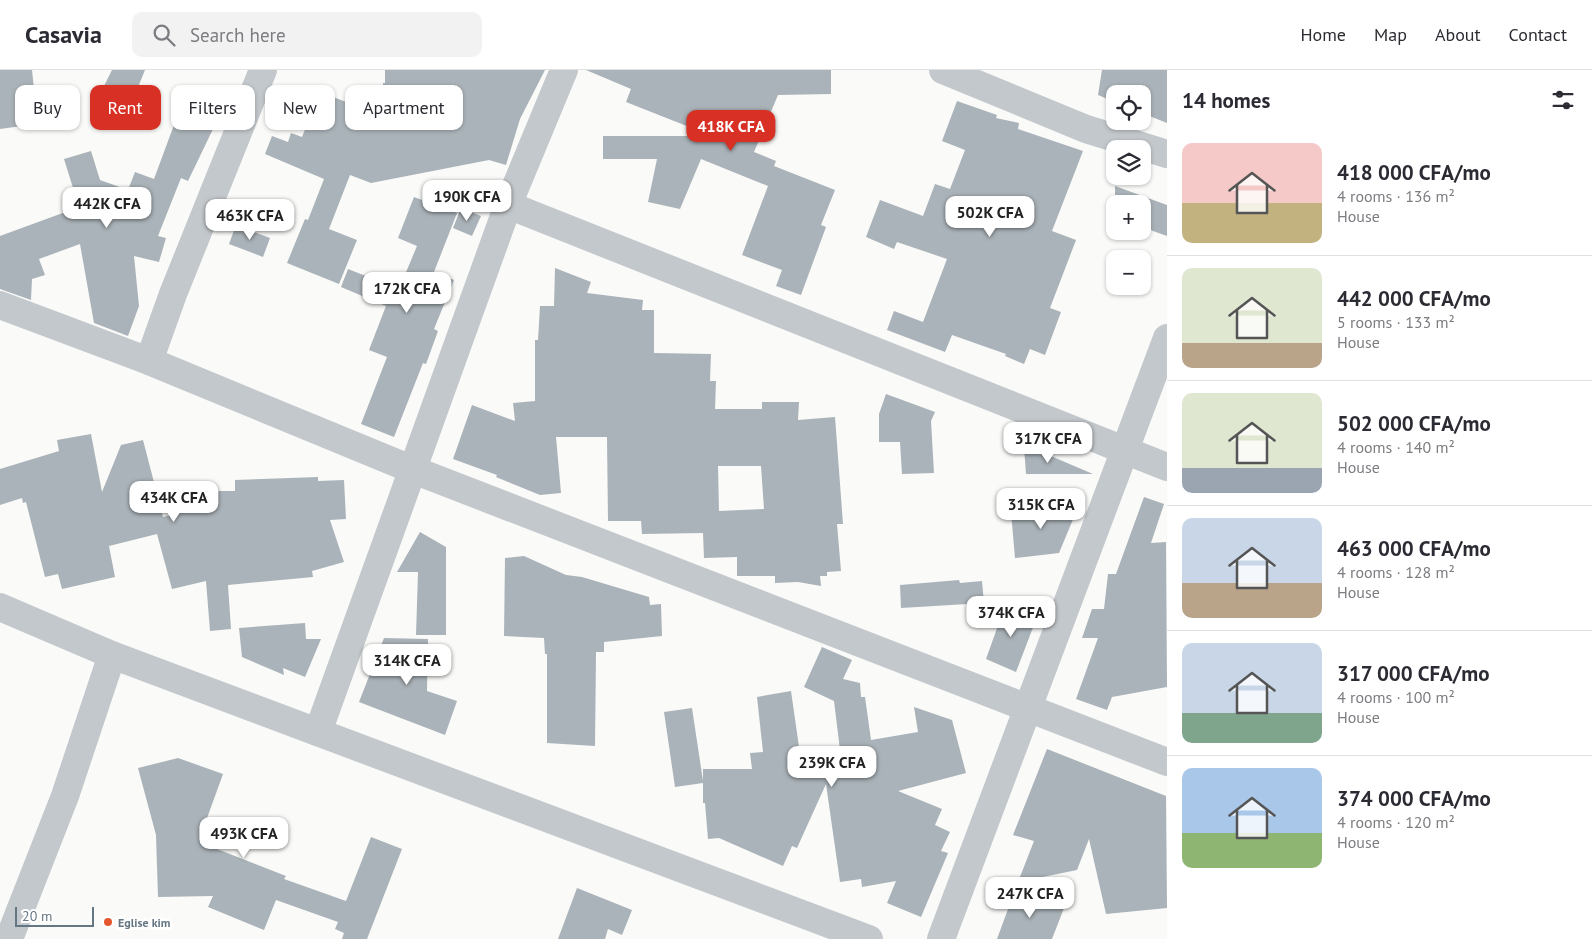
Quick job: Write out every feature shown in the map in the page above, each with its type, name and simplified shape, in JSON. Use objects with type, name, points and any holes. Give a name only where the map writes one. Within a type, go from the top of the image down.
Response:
[{"type":"street","points":[[149,361],[177,285],[263,70]]},
{"type":"street","points":[[318,732],[411,469],[508,205],[564,70]]},
{"type":"street","points":[[943,70],[1086,129],[1167,154]]},
{"type":"street","points":[[508,205],[1167,467]]},
{"type":"street","points":[[0,306],[149,361],[411,469],[1167,762]]},
{"type":"street","points":[[941,939],[1167,338]]},
{"type":"street","points":[[0,607],[112,655],[869,939]]},
{"type":"street","points":[[9,939],[65,796],[112,655]]},
{"type":"building","points":[[0,70],[32,70],[34,85],[15,85],[15,127],[0,129]]},
{"type":"building","points":[[112,70],[145,70],[139,85],[104,85]]},
{"type":"building","points":[[385,70],[545,70],[520,119],[506,165],[489,160],[371,183],[350,175],[329,229],[357,240],[339,284],[287,263],[305,219],[308,220],[324,179],[265,154],[272,136],[288,142],[291,133],[302,137],[305,130],[335,130],[335,98],[345,102],[345,130],[463,130],[463,85],[383,85],[385,83]]},
{"type":"building","points":[[586,70],[831,70],[831,94],[778,95],[754,152],[776,161],[774,166],[835,190],[821,225],[826,227],[801,295],[776,286],[782,270],[742,255],[768,186],[701,159],[680,209],[648,202],[657,159],[603,159],[603,136],[712,136],[626,102],[631,89]]},
{"type":"building","points":[[1102,70],[1167,70],[1167,123],[1151,117],[1151,85],[1106,85],[1106,98],[1098,95]]},
{"type":"building","points":[[957,101],[997,115],[996,118],[1019,123],[1018,129],[1083,151],[1052,231],[1076,240],[1050,308],[1061,312],[1045,355],[1030,349],[1024,364],[1005,356],[1006,354],[952,335],[945,352],[887,330],[894,311],[923,322],[947,259],[897,242],[894,249],[866,237],[880,200],[923,216],[935,184],[950,189],[965,150],[942,141]]},
{"type":"building","points":[[172,130],[213,130],[188,181],[181,178],[158,236],[166,238],[159,262],[134,256],[139,306],[128,336],[94,323],[80,244],[39,259],[45,275],[32,279],[31,300],[0,289],[0,236],[79,207],[64,159],[91,151],[100,180],[128,190],[135,172],[154,179]]},
{"type":"building","points":[[1115,186],[1140,195],[1115,195]]},
{"type":"building","points":[[414,197],[457,213],[434,272],[454,280],[434,329],[438,331],[426,364],[423,363],[394,437],[361,424],[387,357],[369,350],[386,306],[341,287],[348,269],[399,289],[417,246],[398,238]]},
{"type":"building","points":[[1151,199],[1167,205],[1167,236],[1151,230]]},
{"type":"building","points":[[461,208],[481,216],[472,236],[453,228]]},
{"type":"building","points":[[236,225],[270,238],[263,257],[229,244]]},
{"type":"building","points":[[555,268],[591,282],[587,293],[643,300],[642,310],[654,310],[654,353],[711,354],[710,381],[716,381],[715,409],[762,409],[762,402],[799,402],[798,420],[835,417],[843,524],[837,524],[841,571],[827,572],[827,576],[820,576],[821,586],[798,582],[775,583],[775,576],[737,576],[737,557],[704,558],[703,533],[642,534],[641,521],[608,521],[607,437],[556,437],[561,493],[540,495],[496,477],[497,475],[453,459],[472,405],[515,421],[513,403],[535,401],[535,340],[538,340],[540,306],[554,306]],"holes":[[[718,466],[761,466],[764,509],[719,511]]]},
{"type":"building","points":[[886,394],[935,412],[931,421],[934,473],[902,474],[900,442],[879,442],[879,414]]},
{"type":"building","points":[[91,434],[102,492],[121,445],[143,440],[163,517],[208,506],[207,491],[235,491],[235,480],[318,477],[318,481],[344,480],[346,519],[330,520],[344,562],[312,571],[313,577],[228,585],[231,629],[210,631],[206,581],[172,589],[157,534],[109,546],[115,577],[62,589],[58,574],[45,577],[26,502],[23,503],[22,498],[0,505],[0,469],[59,451],[57,440]]},
{"type":"building","points":[[1024,447],[1032,450],[1032,448],[1093,474],[1026,474]]},
{"type":"building","points":[[1144,497],[1164,504],[1151,543],[1166,542],[1167,687],[1112,697],[1107,710],[1076,699],[1098,638],[1082,638],[1092,609],[1104,609],[1108,574],[1116,574]]},
{"type":"building","points":[[1079,505],[1059,553],[1015,558],[1011,512]]},
{"type":"building","points":[[420,532],[446,547],[446,635],[416,635],[418,572],[397,572]]},
{"type":"building","points":[[524,556],[566,575],[582,577],[649,597],[650,605],[661,604],[662,636],[604,642],[604,652],[596,652],[595,746],[547,743],[547,654],[545,654],[544,638],[504,636],[505,558]]},
{"type":"building","points":[[959,580],[960,583],[982,581],[984,603],[901,608],[900,585]]},
{"type":"building","points":[[1005,606],[1037,617],[1016,672],[986,659]]},
{"type":"building","points":[[305,623],[306,639],[321,639],[305,677],[283,668],[284,675],[242,657],[239,628]]},
{"type":"building","points":[[384,638],[428,639],[427,691],[457,701],[445,735],[359,702]]},
{"type":"building","points":[[822,647],[852,660],[843,679],[860,683],[861,697],[865,697],[871,740],[918,732],[914,707],[952,720],[966,773],[898,791],[942,809],[935,825],[950,832],[941,851],[948,853],[921,917],[887,903],[896,881],[862,887],[861,879],[840,882],[826,784],[797,848],[792,846],[783,866],[719,838],[708,839],[705,803],[703,803],[703,783],[675,787],[664,712],[692,708],[703,781],[703,769],[752,769],[750,753],[763,752],[757,697],[791,691],[802,768],[841,758],[834,701],[804,687]]},
{"type":"building","points":[[1047,749],[1166,796],[1167,908],[1106,914],[1089,839],[1077,870],[1018,882],[1034,841],[1013,835]]},
{"type":"building","points":[[178,758],[223,774],[205,824],[218,829],[212,844],[218,846],[217,849],[286,876],[284,879],[346,901],[371,837],[402,849],[367,939],[342,939],[344,933],[335,929],[338,922],[276,900],[264,930],[208,907],[213,896],[158,897],[156,835],[138,768]]},
{"type":"building","points":[[577,888],[632,910],[622,935],[608,929],[605,939],[558,939]]},
{"type":"building","points":[[1015,890],[1064,908],[1052,939],[997,939]]},
{"type":"place","name":"Eglise kim","points":[[108,922]]}]
